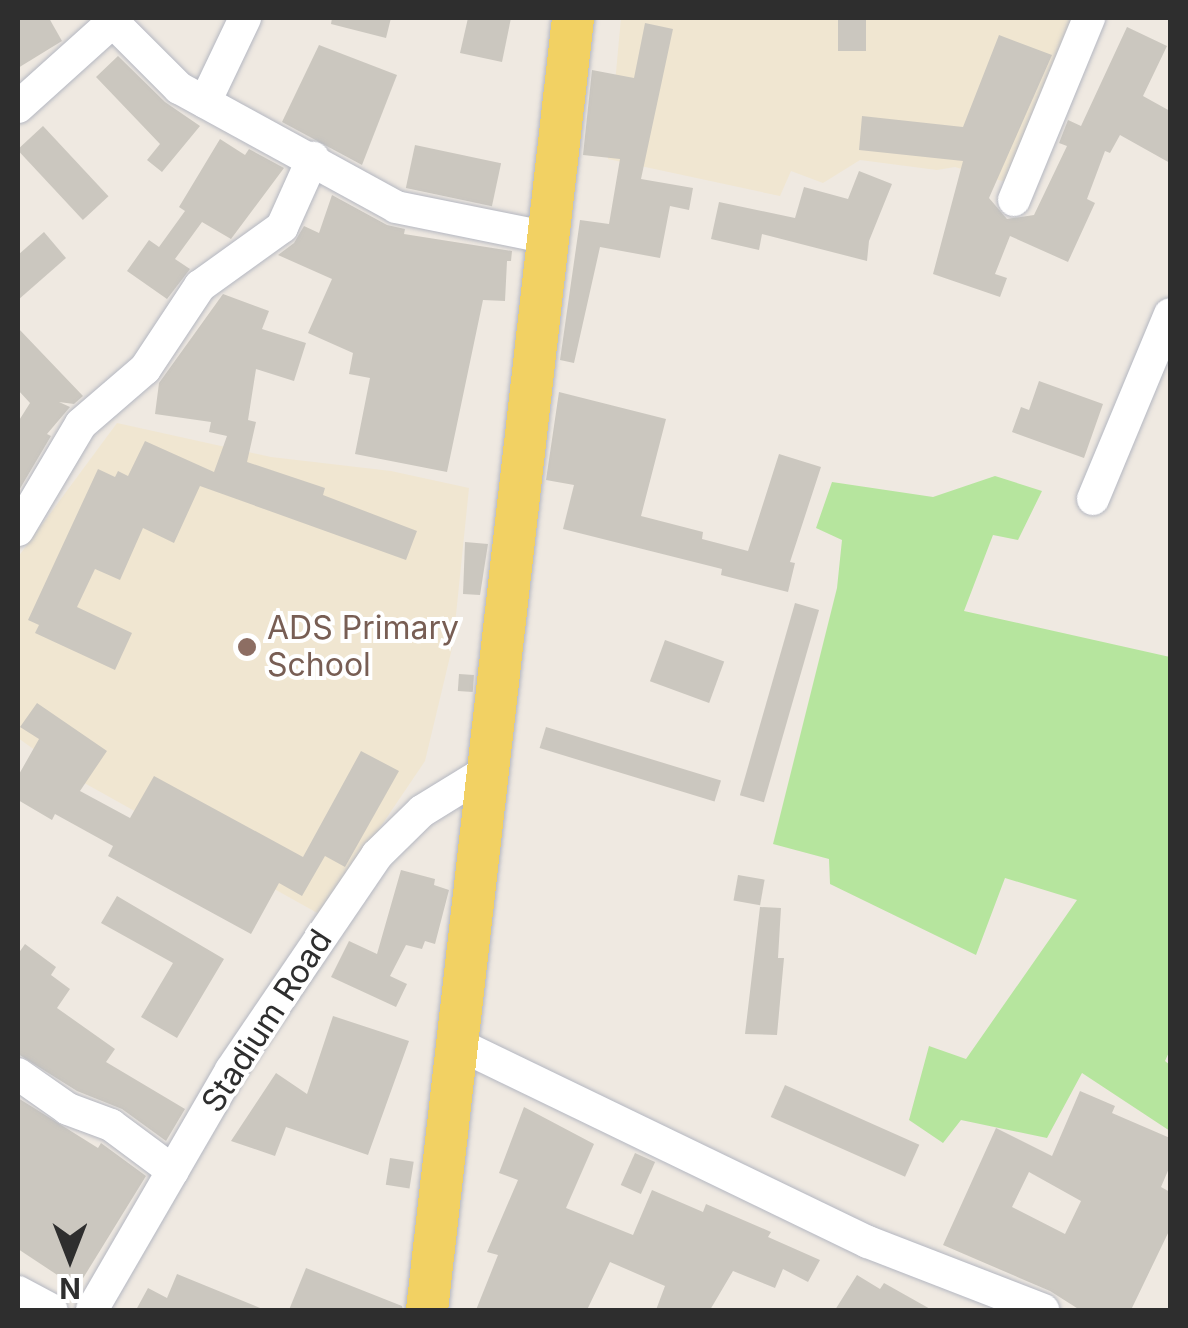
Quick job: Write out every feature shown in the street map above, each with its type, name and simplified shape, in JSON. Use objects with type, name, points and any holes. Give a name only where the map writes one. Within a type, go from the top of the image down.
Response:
[{"type":"main road","points":[[427,1310],[573,18]]},
{"type":"street","points":[[205,102],[245,18]]},
{"type":"street","points":[[1014,200],[1090,18]]},
{"type":"street","points":[[18,107],[109,25],[119,28],[179,88],[396,206],[550,238]]},
{"type":"street","points":[[18,530],[81,424],[145,369],[200,286],[282,228],[313,158]]},
{"type":"street","points":[[1093,499],[1170,314]]},
{"type":"street","name":"Stadium Road","points":[[92,1310],[231,1070],[376,854],[422,811],[487,771]]},
{"type":"street","points":[[458,1044],[868,1242],[1043,1310]]},
{"type":"street","points":[[18,1074],[68,1109],[111,1125],[173,1171]]},
{"type":"street","points":[[18,1292],[52,1310]]},
{"type":"shaded area","points":[[621,18],[1099,18],[1029,189],[955,167],[937,170],[860,160],[823,183],[791,171],[780,196],[608,159]]},
{"type":"shaded area","points":[[117,423],[271,457],[391,471],[469,488],[453,644],[425,761],[321,915],[70,775],[18,738],[18,557]]},
{"type":"green space","points":[[995,476],[1042,491],[1018,540],[993,535],[964,611],[1170,657],[1170,1050],[1165,1061],[1170,1065],[1170,1131],[1082,1073],[1047,1138],[961,1120],[943,1143],[909,1120],[929,1046],[966,1059],[1077,900],[1005,878],[976,955],[830,884],[829,859],[773,844],[837,588],[842,540],[816,528],[832,482],[933,497]]},
{"type":"building","points":[[18,18],[49,18],[62,41],[18,68]]},
{"type":"building","points":[[332,18],[391,18],[386,38],[331,24]]},
{"type":"building","points":[[468,18],[511,18],[502,62],[460,53]]},
{"type":"building","points":[[838,18],[866,18],[866,51],[838,51]]},
{"type":"building","points":[[645,23],[673,29],[641,179],[693,188],[689,210],[670,206],[660,258],[600,247],[574,363],[560,360],[580,220],[609,224],[620,159],[583,155],[592,70],[634,78]]},
{"type":"building","points":[[1127,27],[1167,46],[1143,96],[1170,111],[1170,163],[1120,135],[1110,153],[1105,151],[1087,199],[1095,203],[1068,262],[1010,236],[995,274],[1007,278],[1000,297],[933,274],[963,161],[859,150],[862,116],[963,127],[999,35],[1052,55],[989,198],[1007,219],[1034,215],[1067,146],[1059,143],[1068,120],[1081,126]]},
{"type":"building","points":[[319,45],[397,75],[362,165],[282,122]]},
{"type":"building","points":[[118,56],[165,102],[200,126],[162,172],[147,160],[160,144],[96,77]]},
{"type":"building","points":[[43,126],[108,196],[83,220],[18,151]]},
{"type":"building","points":[[220,139],[245,155],[249,149],[284,168],[231,239],[202,222],[175,259],[190,269],[167,299],[127,271],[149,240],[159,247],[185,211],[179,207]]},
{"type":"building","points":[[415,145],[501,163],[492,206],[406,188]]},
{"type":"building","points":[[859,171],[892,184],[869,241],[867,261],[762,234],[759,250],[711,239],[719,202],[795,218],[804,187],[848,199]]},
{"type":"building","points":[[332,195],[387,225],[405,229],[404,234],[512,251],[511,261],[507,261],[505,301],[483,300],[447,472],[355,454],[370,378],[349,374],[353,353],[308,333],[332,279],[278,255],[294,243],[304,226],[319,233]]},
{"type":"building","points":[[44,232],[66,258],[18,300],[18,255]]},
{"type":"building","points":[[223,294],[269,311],[262,329],[306,343],[294,381],[256,369],[248,420],[256,422],[247,462],[325,488],[323,495],[417,531],[406,560],[200,486],[174,543],[143,528],[120,580],[95,569],[77,607],[132,633],[115,670],[35,633],[39,625],[28,620],[98,469],[115,477],[118,471],[128,476],[145,441],[214,472],[227,436],[209,432],[211,422],[155,414],[159,383]]},
{"type":"building","points":[[18,328],[83,396],[74,404],[59,402],[70,407],[47,434],[51,436],[18,492],[18,422],[30,403],[18,390]]},
{"type":"building","points":[[1039,381],[1103,404],[1084,458],[1012,432],[1021,407],[1029,410]]},
{"type":"building","points":[[559,392],[666,419],[641,516],[703,532],[702,539],[748,551],[779,454],[821,467],[790,562],[795,563],[788,592],[721,575],[722,569],[563,529],[574,485],[546,480]]},
{"type":"building","points":[[465,542],[488,544],[480,595],[463,594]]},
{"type":"building","points":[[795,603],[819,610],[764,802],[740,795]]},
{"type":"building","points":[[665,640],[724,662],[709,703],[650,681]]},
{"type":"building","points":[[459,674],[474,675],[473,692],[458,691]]},
{"type":"building","points":[[37,703],[107,751],[80,791],[130,818],[154,776],[303,857],[361,751],[399,771],[345,867],[325,856],[302,896],[279,883],[251,934],[108,856],[113,846],[55,814],[52,820],[18,800],[18,776],[39,739],[20,727]]},
{"type":"building","points":[[546,727],[721,781],[715,802],[540,748]]},
{"type":"building","points":[[401,870],[435,879],[434,885],[449,890],[435,944],[425,941],[422,949],[406,945],[390,976],[407,984],[396,1007],[331,977],[349,941],[377,954]]},
{"type":"building","points":[[738,875],[765,880],[760,905],[733,901]]},
{"type":"building","points":[[117,896],[224,959],[177,1038],[141,1017],[173,963],[101,923]]},
{"type":"building","points":[[760,907],[781,908],[778,958],[784,958],[777,1035],[745,1034]]},
{"type":"building","points":[[25,944],[56,967],[51,975],[70,989],[57,1008],[115,1049],[106,1062],[185,1109],[166,1141],[122,1109],[77,1091],[18,1054],[18,954]]},
{"type":"building","points":[[333,1016],[409,1041],[368,1155],[286,1127],[275,1156],[231,1141],[276,1073],[307,1094]]},
{"type":"building","points":[[785,1085],[919,1145],[905,1177],[771,1117]]},
{"type":"building","points":[[1080,1091],[1115,1106],[1112,1113],[1170,1138],[1170,1166],[1161,1187],[1170,1192],[1170,1229],[1131,1310],[1080,1310],[1050,1291],[943,1245],[996,1128],[1052,1156]],"holes":[[[1029,1172],[1081,1201],[1065,1234],[1012,1207]]]},
{"type":"building","points":[[18,1098],[98,1148],[101,1143],[146,1176],[77,1288],[18,1249]]},
{"type":"building","points":[[524,1107],[594,1144],[566,1208],[633,1235],[652,1190],[703,1212],[706,1204],[771,1232],[768,1237],[820,1260],[808,1282],[783,1269],[775,1288],[733,1271],[710,1310],[656,1310],[665,1286],[610,1262],[587,1310],[476,1310],[498,1255],[487,1252],[518,1180],[499,1173]]},
{"type":"building","points":[[635,1153],[655,1162],[641,1194],[621,1185]]},
{"type":"building","points":[[390,1158],[414,1162],[409,1188],[386,1185]]},
{"type":"building","points":[[306,1268],[402,1306],[403,1310],[289,1310]]},
{"type":"building","points":[[177,1274],[265,1310],[136,1310],[148,1288],[167,1298]]},
{"type":"building","points":[[857,1275],[880,1289],[884,1283],[932,1310],[835,1310]]},
{"type":"place","name":"ADS Primary School","points":[[247,647]]}]
